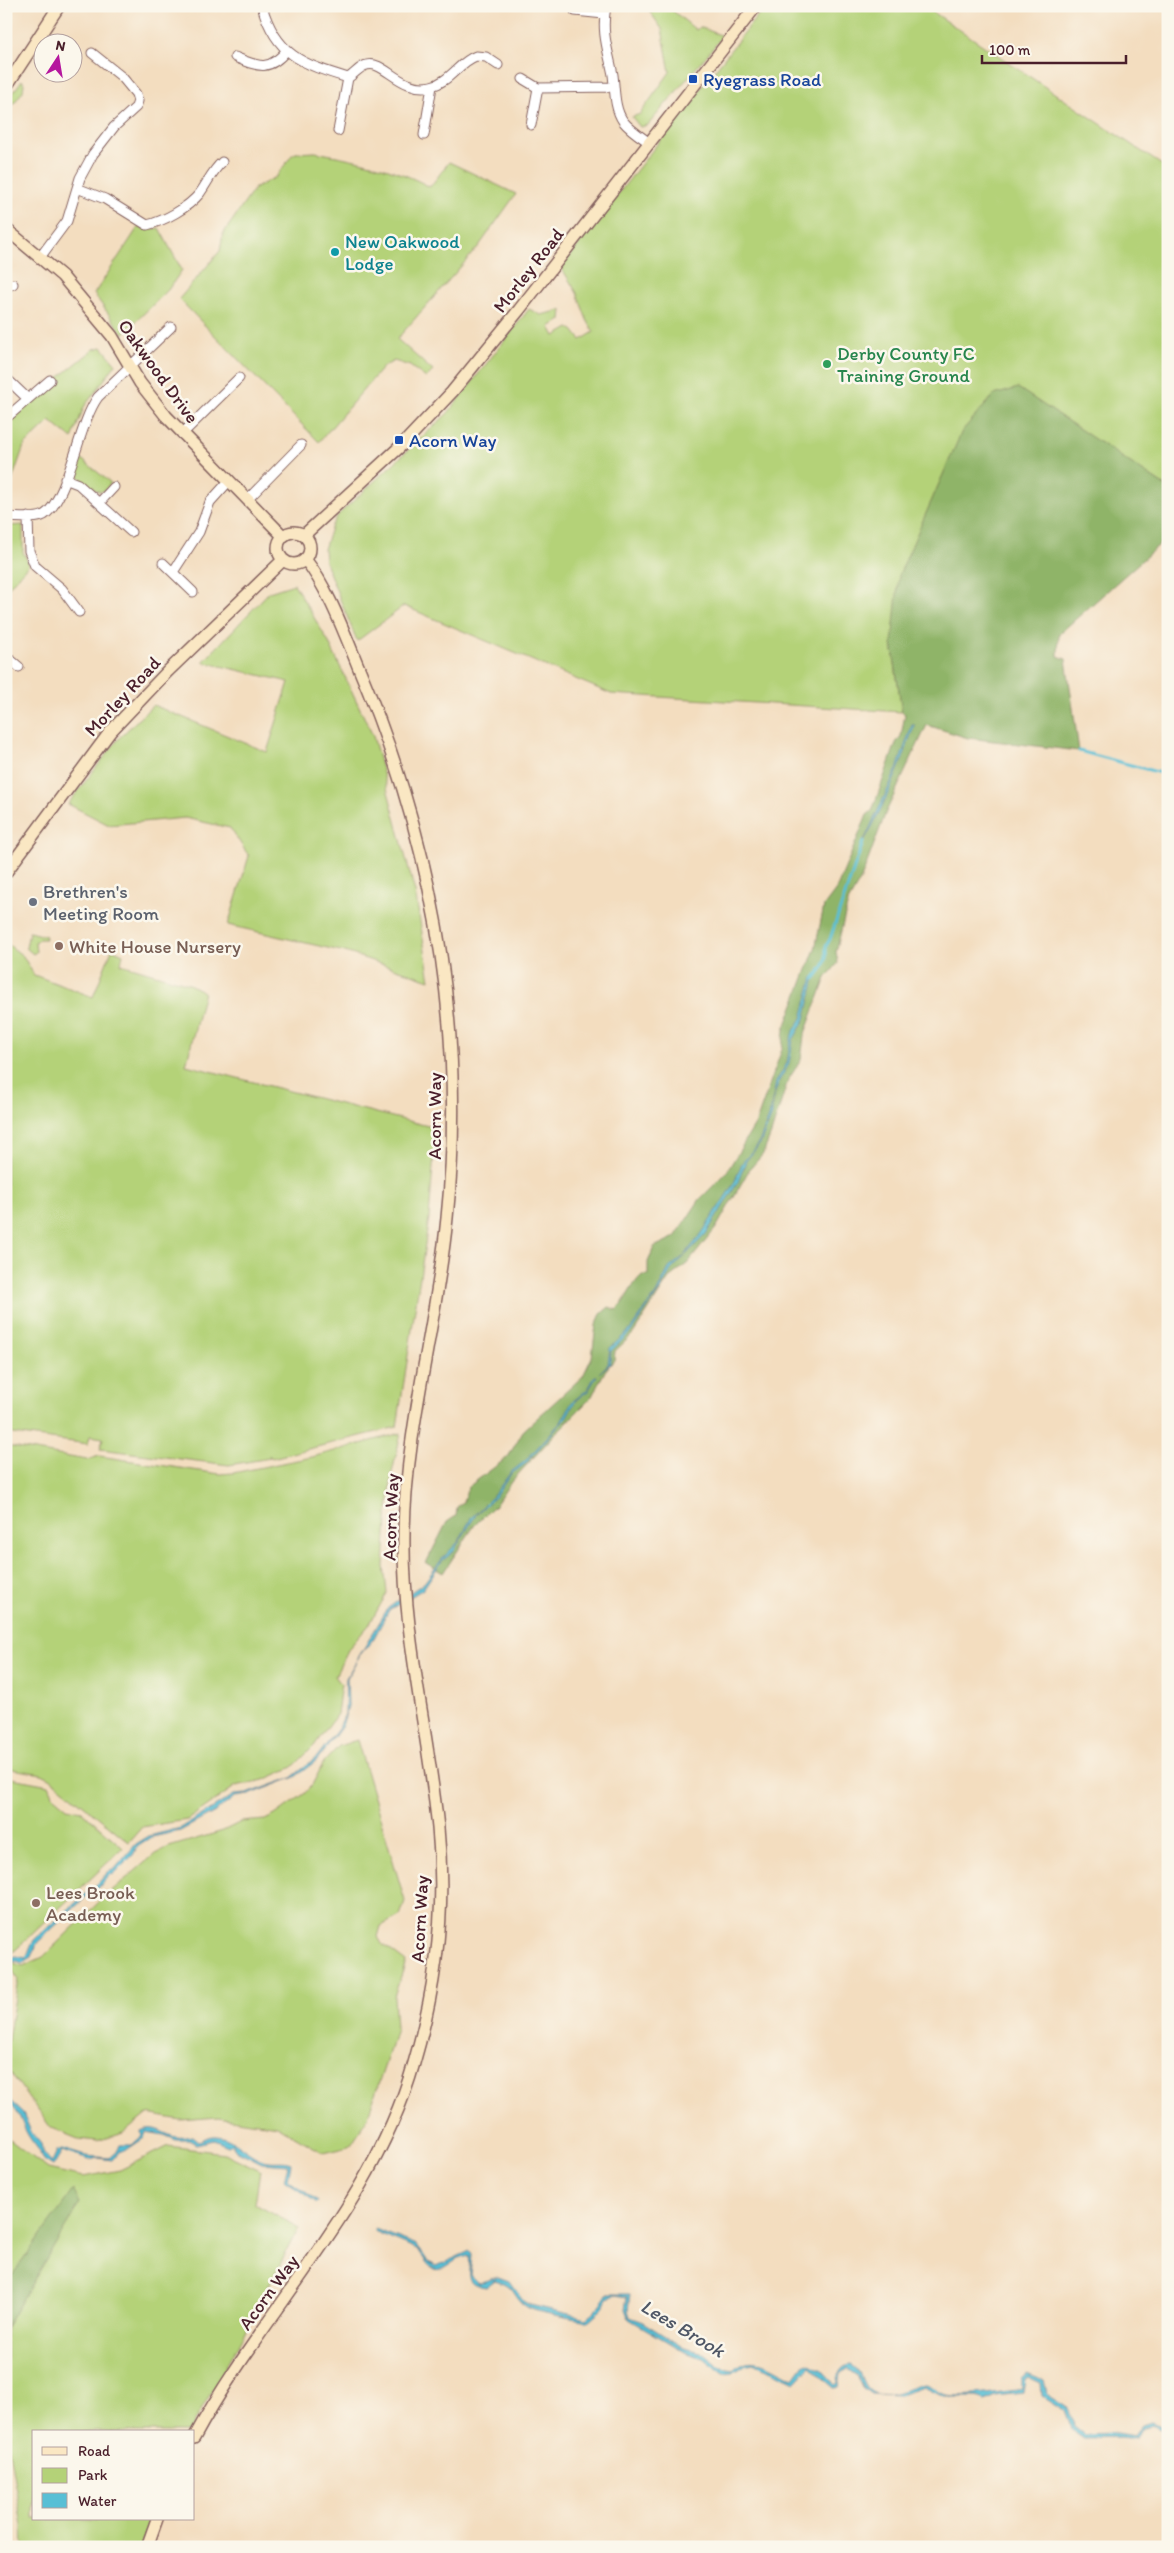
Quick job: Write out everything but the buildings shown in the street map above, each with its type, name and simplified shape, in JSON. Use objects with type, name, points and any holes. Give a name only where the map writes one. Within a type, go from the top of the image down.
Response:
[{"type":"street","points":[[6,87],[59,6]]},
{"type":"street","points":[[262,6],[273,36],[287,50],[302,61],[348,78]]},
{"type":"street","name":"Morley Road","points":[[304,535],[403,444],[452,392],[756,6]]},
{"type":"street","points":[[575,11],[605,10],[605,47],[618,112],[622,120],[650,143]]},
{"type":"street","points":[[235,57],[260,66],[269,66],[287,50]]},
{"type":"street","points":[[41,256],[67,221],[77,188],[93,154],[114,127],[136,107],[138,101],[136,94],[122,77],[92,53]]},
{"type":"street","points":[[338,131],[348,78],[365,65],[373,64],[381,67],[392,77],[405,84],[422,87],[432,86],[453,74],[476,56],[486,57],[498,64]]},
{"type":"street","points":[[522,79],[538,88],[614,87]]},
{"type":"street","points":[[424,135],[432,86]]},
{"type":"street","points":[[531,125],[538,88]]},
{"type":"street","points":[[77,188],[104,199],[147,225],[160,222],[196,198],[210,174],[222,162]]},
{"type":"street","name":"Oakwood Drive","points":[[6,229],[41,256],[86,304],[112,336],[156,405],[182,434],[283,536]]},
{"type":"street","points":[[6,517],[43,516],[50,510],[65,478],[90,408],[170,327]]},
{"type":"street","points":[[6,378],[28,399]]},
{"type":"street","points":[[182,434],[239,378]]},
{"type":"street","points":[[6,418],[50,380]]},
{"type":"street","points":[[247,500],[301,445]]},
{"type":"street","points":[[65,478],[78,484],[131,532]]},
{"type":"street","points":[[174,572],[199,532],[210,502],[228,481]]},
{"type":"street","points":[[100,502],[114,487]]},
{"type":"street","points":[[28,517],[29,552],[35,566],[62,589],[79,612]]},
{"type":"street","points":[[296,532],[304,535],[309,542],[310,551],[305,559],[295,564],[283,560],[278,546],[283,536],[296,532]]},
{"type":"street","name":"Acorn Way","points":[[195,2436],[247,2351],[358,2192],[392,2125],[415,2060],[433,1975],[440,1885],[435,1802],[407,1605],[404,1534],[406,1489],[414,1429],[442,1265],[448,1210],[453,1113],[447,1001],[440,940],[428,874],[404,785],[378,714],[349,644],[314,571],[305,559]]},
{"type":"street","name":"Morley Road","points":[[6,872],[110,732],[168,671],[283,560]]},
{"type":"street","points":[[162,563],[174,572],[193,592]]},
{"type":"street","points":[[6,656],[19,667]]},
{"type":"street","points":[[147,2547],[156,2520]]},
{"type":"green space","points":[[649,6],[667,6],[696,30],[700,27],[723,36],[648,125],[640,127],[632,117],[640,114],[670,72],[662,29],[650,12]]},
{"type":"green space","name":"Derby County FC Training Ground","points":[[765,6],[924,6],[1168,169],[1168,488],[1018,389],[892,643],[902,712],[611,694],[404,606],[357,641],[325,562],[324,549],[332,525],[338,515],[448,413],[529,309],[541,315],[562,310],[561,320],[550,327],[555,336],[569,328],[581,340],[594,332],[587,320],[577,293],[561,267]]},
{"type":"green space","points":[[22,80],[24,84],[23,91],[6,114],[6,103]]},
{"type":"green space","points":[[315,152],[388,169],[430,187],[449,162],[516,194],[479,246],[397,339],[433,371],[426,378],[410,366],[394,361],[383,367],[319,442],[179,299],[220,251],[223,234],[255,188],[276,177],[292,155]]},
{"type":"green space","points":[[139,226],[146,230],[159,228],[182,270],[168,290],[123,334],[94,294]]},
{"type":"green space","points":[[102,347],[116,364],[84,407],[72,439],[50,421],[24,446],[6,497],[6,426],[35,397],[94,349]]},
{"type":"green space","points":[[1018,388],[1168,488],[1168,537],[1059,634],[1058,656],[1066,659],[1079,751],[968,738],[927,725],[886,812],[861,879],[848,902],[836,952],[838,963],[826,978],[804,1036],[801,1060],[788,1080],[763,1154],[749,1170],[716,1228],[688,1263],[670,1277],[633,1334],[615,1351],[614,1360],[605,1371],[591,1398],[511,1482],[496,1504],[474,1526],[443,1573],[426,1563],[447,1522],[456,1516],[457,1507],[463,1502],[468,1487],[508,1457],[523,1431],[583,1376],[592,1357],[596,1325],[601,1314],[609,1307],[617,1310],[638,1279],[642,1275],[648,1275],[648,1262],[654,1247],[675,1237],[700,1199],[726,1173],[756,1123],[782,1049],[784,1030],[815,949],[824,906],[836,890],[867,815],[872,811],[896,743],[901,736],[905,714],[902,712],[892,643],[899,575],[962,431],[994,395]]},
{"type":"green space","points":[[79,457],[111,483],[105,490],[100,492],[87,485],[80,478],[74,466]]},
{"type":"green space","points":[[23,525],[23,552],[29,564],[6,590],[6,526]]},
{"type":"green space","points":[[294,584],[328,641],[373,736],[415,892],[430,980],[345,952],[228,925],[249,856],[230,828],[185,818],[109,825],[68,804],[119,738],[153,705],[267,752],[289,682],[203,662],[269,592]]},
{"type":"green space","points":[[29,932],[46,936],[45,939],[39,939],[35,943],[36,952],[33,954],[26,948]]},
{"type":"green space","points":[[6,943],[23,956],[34,975],[93,997],[112,949],[123,954],[121,964],[189,984],[204,992],[186,1065],[436,1128],[429,1218],[397,1427],[272,1458],[269,1455],[270,1458],[229,1465],[100,1449],[103,1438],[90,1436],[88,1444],[6,1433]]},
{"type":"green space","points":[[401,1433],[392,1473],[387,1519],[384,1566],[387,1593],[369,1625],[349,1648],[335,1676],[341,1684],[337,1714],[314,1746],[293,1767],[264,1780],[236,1786],[187,1820],[142,1827],[129,1842],[50,1778],[42,1774],[6,1768],[6,1446],[87,1460],[99,1456],[220,1474],[312,1457]]},
{"type":"green space","points":[[357,1740],[405,1901],[400,1916],[381,1926],[378,1937],[382,1944],[406,1962],[394,1996],[396,2028],[391,2046],[366,2122],[351,2145],[324,2153],[277,2126],[218,2117],[181,2120],[147,2114],[124,2133],[97,2141],[78,2139],[51,2128],[10,2072],[7,2046],[18,1979],[9,1965],[11,1962],[23,1966],[43,1957],[102,1899],[155,1854],[169,1847],[223,1831],[241,1822],[265,1820],[275,1815],[304,1794],[312,1785],[324,1762],[339,1746]]},
{"type":"green space","name":"Lees Brook Academy","points":[[6,1777],[49,1785],[54,1797],[67,1808],[82,1811],[123,1848],[6,1959]]},
{"type":"green space","points":[[6,2137],[48,2169],[83,2177],[120,2170],[168,2146],[224,2153],[260,2170],[255,2204],[299,2228],[239,2343],[190,2430],[32,2430],[32,2520],[151,2520],[141,2547],[23,2547],[22,2526],[6,2433]]},
{"type":"green space","points":[[73,2190],[80,2203],[6,2327],[6,2284]]},
{"type":"water","points":[[912,725],[915,725],[901,763],[882,807],[862,845],[897,769]]},
{"type":"water","points":[[813,977],[815,978],[805,1019],[793,1040],[789,1064],[779,1081],[772,1102],[776,1082],[787,1063],[792,1034],[802,1018]]},
{"type":"water","points":[[772,1102],[772,1115],[760,1144],[746,1161],[738,1182],[706,1234],[671,1270],[660,1290],[631,1332],[611,1351],[610,1364],[599,1373],[608,1364],[610,1348],[630,1330],[656,1294],[669,1268],[684,1256],[702,1233],[734,1183],[742,1163],[758,1145],[769,1117]]},
{"type":"water","points":[[595,1376],[597,1376],[588,1391],[576,1400],[566,1418],[525,1464],[511,1474],[495,1497],[477,1513],[453,1552],[442,1561],[423,1589],[389,1610],[374,1638],[360,1655],[388,1608],[424,1583],[442,1559],[459,1541],[471,1518],[493,1496],[511,1472],[525,1461],[561,1422],[572,1402],[588,1389]]},
{"type":"water","points":[[357,1660],[347,1678],[348,1706],[342,1726],[317,1760],[295,1777],[249,1795],[235,1797],[215,1812],[180,1831],[152,1837],[137,1847],[133,1855],[114,1874],[109,1875],[95,1892],[90,1893],[37,1943],[32,1957],[22,1963],[17,1961],[11,1962],[6,1969],[8,1959],[15,1956],[26,1958],[34,1940],[93,1889],[108,1872],[115,1869],[136,1844],[149,1836],[181,1828],[234,1795],[247,1794],[291,1778],[317,1757],[338,1729],[345,1714],[346,1678]]},
{"type":"water","points":[[6,2083],[8,2099],[23,2113],[31,2132],[41,2144],[43,2154],[52,2162],[57,2151],[62,2149],[85,2156],[109,2158],[118,2150],[120,2145],[132,2145],[142,2136],[141,2131],[146,2129],[155,2129],[176,2137],[192,2136],[198,2141],[211,2136],[221,2137],[228,2139],[261,2159],[291,2163],[288,2180],[318,2201],[317,2203],[284,2180],[288,2165],[262,2163],[236,2150],[232,2144],[228,2146],[214,2140],[196,2144],[189,2140],[176,2140],[164,2135],[146,2132],[144,2138],[125,2151],[120,2151],[112,2160],[98,2158],[89,2160],[62,2151],[53,2166],[42,2159],[18,2113],[6,2101]]},
{"type":"water","points":[[375,2229],[417,2245],[428,2262],[437,2266],[470,2251],[472,2254],[470,2275],[478,2283],[498,2277],[509,2281],[523,2301],[530,2305],[586,2318],[600,2306],[607,2294],[630,2294],[628,2310],[630,2317],[641,2321],[684,2348],[702,2352],[722,2368],[734,2370],[741,2364],[756,2362],[794,2378],[804,2364],[808,2363],[821,2370],[835,2385],[838,2383],[839,2374],[842,2369],[851,2365],[859,2372],[866,2387],[872,2392],[879,2394],[871,2394],[862,2387],[857,2375],[848,2369],[841,2373],[839,2387],[834,2388],[810,2366],[795,2382],[754,2363],[745,2365],[733,2373],[724,2374],[704,2358],[685,2352],[629,2319],[625,2309],[627,2297],[616,2295],[608,2298],[603,2308],[588,2321],[538,2311],[522,2303],[511,2289],[502,2282],[495,2280],[486,2287],[473,2283],[469,2276],[469,2256],[441,2269],[436,2269],[431,2267],[418,2249],[374,2231]]},
{"type":"water","points":[[1027,2373],[1044,2380],[1047,2394],[1066,2406],[1075,2426],[1085,2434],[1116,2433],[1134,2436],[1142,2425],[1151,2422],[1168,2429],[1168,2433],[1152,2425],[1141,2429],[1136,2439],[1120,2437],[1084,2438],[1071,2429],[1064,2410],[1042,2396],[1041,2383],[1028,2377],[1025,2379],[1023,2393],[996,2396],[985,2401],[975,2397],[944,2397],[924,2387],[900,2395],[884,2394],[895,2393],[925,2384],[943,2394],[952,2396],[1005,2392],[1021,2389],[1021,2378]]},
{"type":"waterway","points":[[1079,751],[1168,775]]},
{"type":"waterway","points":[[814,979],[823,967],[826,959],[826,946],[863,842]]},
{"type":"place","name":"Ryegrass Road","points":[[693,79]]},
{"type":"place","name":"New Oakwood Lodge","points":[[335,252]]},
{"type":"place","name":"Derby County FC Training Ground","points":[[827,364]]},
{"type":"place","name":"Acorn Way","points":[[399,440]]},
{"type":"place","name":"Brethren's Meeting Room","points":[[33,902]]},
{"type":"place","name":"White House Nursery","points":[[59,946]]},
{"type":"place","name":"Lees Brook Academy","points":[[36,1903]]},
{"type":"water label","name":"Lees Brook","points":[[683,2328]]}]
